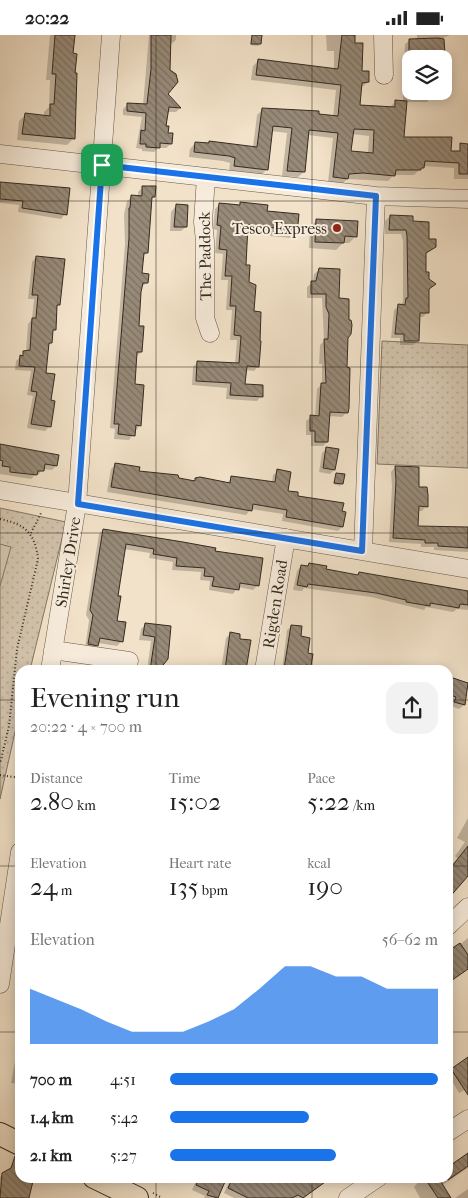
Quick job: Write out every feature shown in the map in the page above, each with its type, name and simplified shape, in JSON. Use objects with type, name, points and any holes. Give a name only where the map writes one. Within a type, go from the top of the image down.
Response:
[{"type":"main road","points":[[0,1134],[15,1142]]},
{"type":"main road","points":[[106,1183],[137,1198]]},
{"type":"street","name":"Shirley Drive","points":[[51,665],[78,504],[111,35]]},
{"type":"street","points":[[383,35],[384,75]]},
{"type":"street","points":[[0,154],[376,196],[468,199]]},
{"type":"street","name":"The Paddock","points":[[206,177],[203,222],[206,318],[210,333]]},
{"type":"street","points":[[362,551],[376,196]]},
{"type":"street","points":[[0,491],[468,569]]},
{"type":"street","name":"Rigden Road","points":[[265,665],[286,538]]},
{"type":"street","points":[[53,650],[128,661]]},
{"type":"street","points":[[0,985],[15,893]]},
{"type":"street","points":[[453,921],[468,907]]},
{"type":"street","points":[[453,1129],[468,1119]]},
{"type":"street","points":[[348,1198],[370,1183]]},
{"type":"path","points":[[31,533],[48,499]]},
{"type":"path","points":[[0,519],[10,521],[31,533],[36,545],[38,559],[17,649],[15,665]]},
{"type":"path","points":[[0,765],[9,726],[15,668]]},
{"type":"path","points":[[0,775],[15,777]]},
{"type":"shaded area","points":[[382,341],[468,345],[468,468],[377,464]]},
{"type":"shaded area","points":[[0,508],[66,522],[31,665],[15,665],[15,732],[0,799]]},
{"type":"shaded area","points":[[0,544],[11,547],[0,586]]},
{"type":"building","points":[[55,35],[75,35],[73,53],[77,54],[75,73],[77,73],[75,139],[22,134],[25,113],[50,116],[50,104],[54,104],[56,74],[52,74]]},
{"type":"building","points":[[151,35],[171,35],[170,70],[176,74],[178,82],[168,94],[181,108],[169,107],[166,126],[169,126],[168,133],[173,133],[172,144],[160,143],[160,148],[146,147],[146,144],[140,144],[141,130],[145,131],[146,113],[127,111],[127,103],[147,104],[151,69]]},
{"type":"building","points":[[252,35],[262,35],[261,44],[251,44]]},
{"type":"building","points":[[342,35],[355,35],[355,43],[363,43],[362,71],[369,71],[369,82],[362,83],[360,105],[395,107],[395,100],[407,101],[404,137],[452,137],[451,151],[460,151],[460,143],[468,144],[468,174],[459,174],[459,163],[425,161],[424,168],[421,168],[421,170],[396,170],[395,176],[363,173],[349,174],[348,179],[333,177],[338,133],[309,130],[305,172],[287,171],[292,128],[273,126],[268,170],[234,166],[235,158],[229,156],[194,152],[195,142],[209,143],[209,141],[257,147],[262,108],[319,111],[319,114],[338,116],[341,85],[256,75],[258,59],[338,69]],"holes":[[[354,129],[374,130],[373,153],[351,151]]]},
{"type":"building","points":[[409,39],[444,39],[445,50],[409,50]]},
{"type":"building","points":[[0,182],[70,188],[67,215],[22,208],[23,201],[0,199]]},
{"type":"building","points":[[142,186],[156,186],[155,197],[152,197],[148,253],[144,253],[142,273],[149,274],[148,283],[143,283],[141,292],[139,326],[144,326],[142,352],[137,352],[135,384],[144,385],[141,426],[136,425],[135,436],[118,434],[119,424],[114,424],[129,238],[129,208],[131,195],[142,196]]},
{"type":"building","points":[[240,202],[268,205],[267,211],[299,214],[297,234],[274,232],[275,228],[248,225],[246,265],[250,265],[249,282],[256,285],[254,311],[261,312],[261,341],[259,367],[247,366],[245,384],[263,385],[263,397],[230,395],[231,383],[196,381],[197,361],[239,363],[241,336],[234,335],[236,306],[230,306],[232,276],[225,276],[227,250],[219,249],[221,226],[217,225],[219,203],[240,205]]},
{"type":"building","points":[[176,204],[188,205],[187,227],[174,227]]},
{"type":"building","points":[[390,215],[413,216],[413,221],[429,222],[429,239],[436,239],[436,247],[426,253],[426,272],[429,272],[429,279],[436,284],[429,289],[429,313],[420,313],[419,341],[404,341],[404,334],[395,334],[398,304],[405,305],[406,298],[408,298],[407,236],[406,230],[389,230]]},
{"type":"building","name":"Tesco Express","points":[[316,219],[358,221],[357,237],[345,236],[344,243],[315,242]]},
{"type":"building","points":[[36,256],[65,259],[60,305],[57,305],[56,330],[53,330],[52,343],[49,343],[46,373],[55,374],[51,400],[55,401],[51,427],[31,424],[37,392],[31,391],[35,367],[19,366],[20,355],[23,356],[23,351],[30,350],[32,318],[36,318],[38,295],[32,295]]},
{"type":"building","points":[[319,268],[340,269],[339,298],[349,299],[349,320],[351,320],[352,325],[351,334],[348,338],[347,367],[350,368],[348,413],[330,412],[328,442],[315,442],[315,431],[310,431],[310,415],[319,416],[321,383],[326,383],[324,339],[328,339],[329,314],[326,307],[326,294],[311,294],[311,281],[316,281]]},
{"type":"building","points":[[0,444],[59,455],[57,466],[45,464],[44,471],[38,471],[37,475],[10,472],[10,467],[2,466]]},
{"type":"building","points":[[326,447],[339,449],[335,470],[323,468]]},
{"type":"building","points":[[115,463],[140,467],[139,471],[178,475],[179,478],[195,481],[195,478],[200,477],[230,483],[231,476],[275,482],[277,469],[291,472],[288,491],[298,492],[298,496],[344,503],[342,511],[346,512],[343,527],[286,517],[287,510],[253,504],[252,511],[111,487]]},
{"type":"building","points":[[395,466],[419,467],[419,487],[427,487],[428,507],[419,506],[418,526],[468,527],[468,548],[438,546],[438,543],[425,543],[425,540],[393,538]]},
{"type":"building","points":[[336,473],[345,474],[343,484],[334,483]]},
{"type":"building","points":[[103,529],[216,548],[215,551],[263,558],[259,586],[240,583],[239,590],[212,586],[214,577],[204,576],[205,568],[176,566],[177,558],[153,554],[154,549],[126,544],[118,596],[121,596],[117,621],[126,622],[123,642],[100,638],[98,646],[88,644],[93,615],[90,610]]},
{"type":"building","points":[[309,563],[327,566],[326,569],[358,575],[359,572],[468,591],[468,605],[460,604],[459,608],[430,603],[430,606],[406,602],[406,600],[376,593],[308,584],[307,587],[297,585],[301,565],[308,566]]},
{"type":"building","points":[[145,623],[171,626],[168,659],[163,665],[151,665],[155,637],[143,635]]},
{"type":"building","points":[[291,625],[302,626],[301,636],[310,638],[308,653],[313,654],[311,665],[285,665]]},
{"type":"building","points":[[230,632],[240,634],[240,639],[251,640],[247,665],[226,665]]},
{"type":"building","points":[[453,678],[468,683],[465,705],[454,702],[456,697],[453,696]]},
{"type":"building","points":[[468,846],[468,876],[453,893],[453,865]]},
{"type":"building","points":[[460,943],[468,955],[468,969],[453,980],[453,948]]},
{"type":"building","points":[[468,1057],[468,1095],[453,1072],[453,1068]]},
{"type":"building","points":[[468,1153],[468,1166],[453,1176],[453,1164]]},
{"type":"building","points":[[15,1156],[15,1183],[33,1183],[29,1198],[0,1198],[2,1173],[11,1168]]},
{"type":"building","points":[[197,1183],[224,1183],[218,1198],[207,1195],[209,1191],[196,1185]]},
{"type":"building","points":[[230,1183],[324,1183],[303,1198],[298,1195],[292,1198],[248,1198],[228,1188]]},
{"type":"building","points":[[428,1183],[442,1183],[451,1198],[438,1198]]},
{"type":"place","name":"Tesco Express","points":[[337,228]]},
{"type":"route","points":[[102,165],[376,196],[362,551],[78,504],[102,165]]}]
